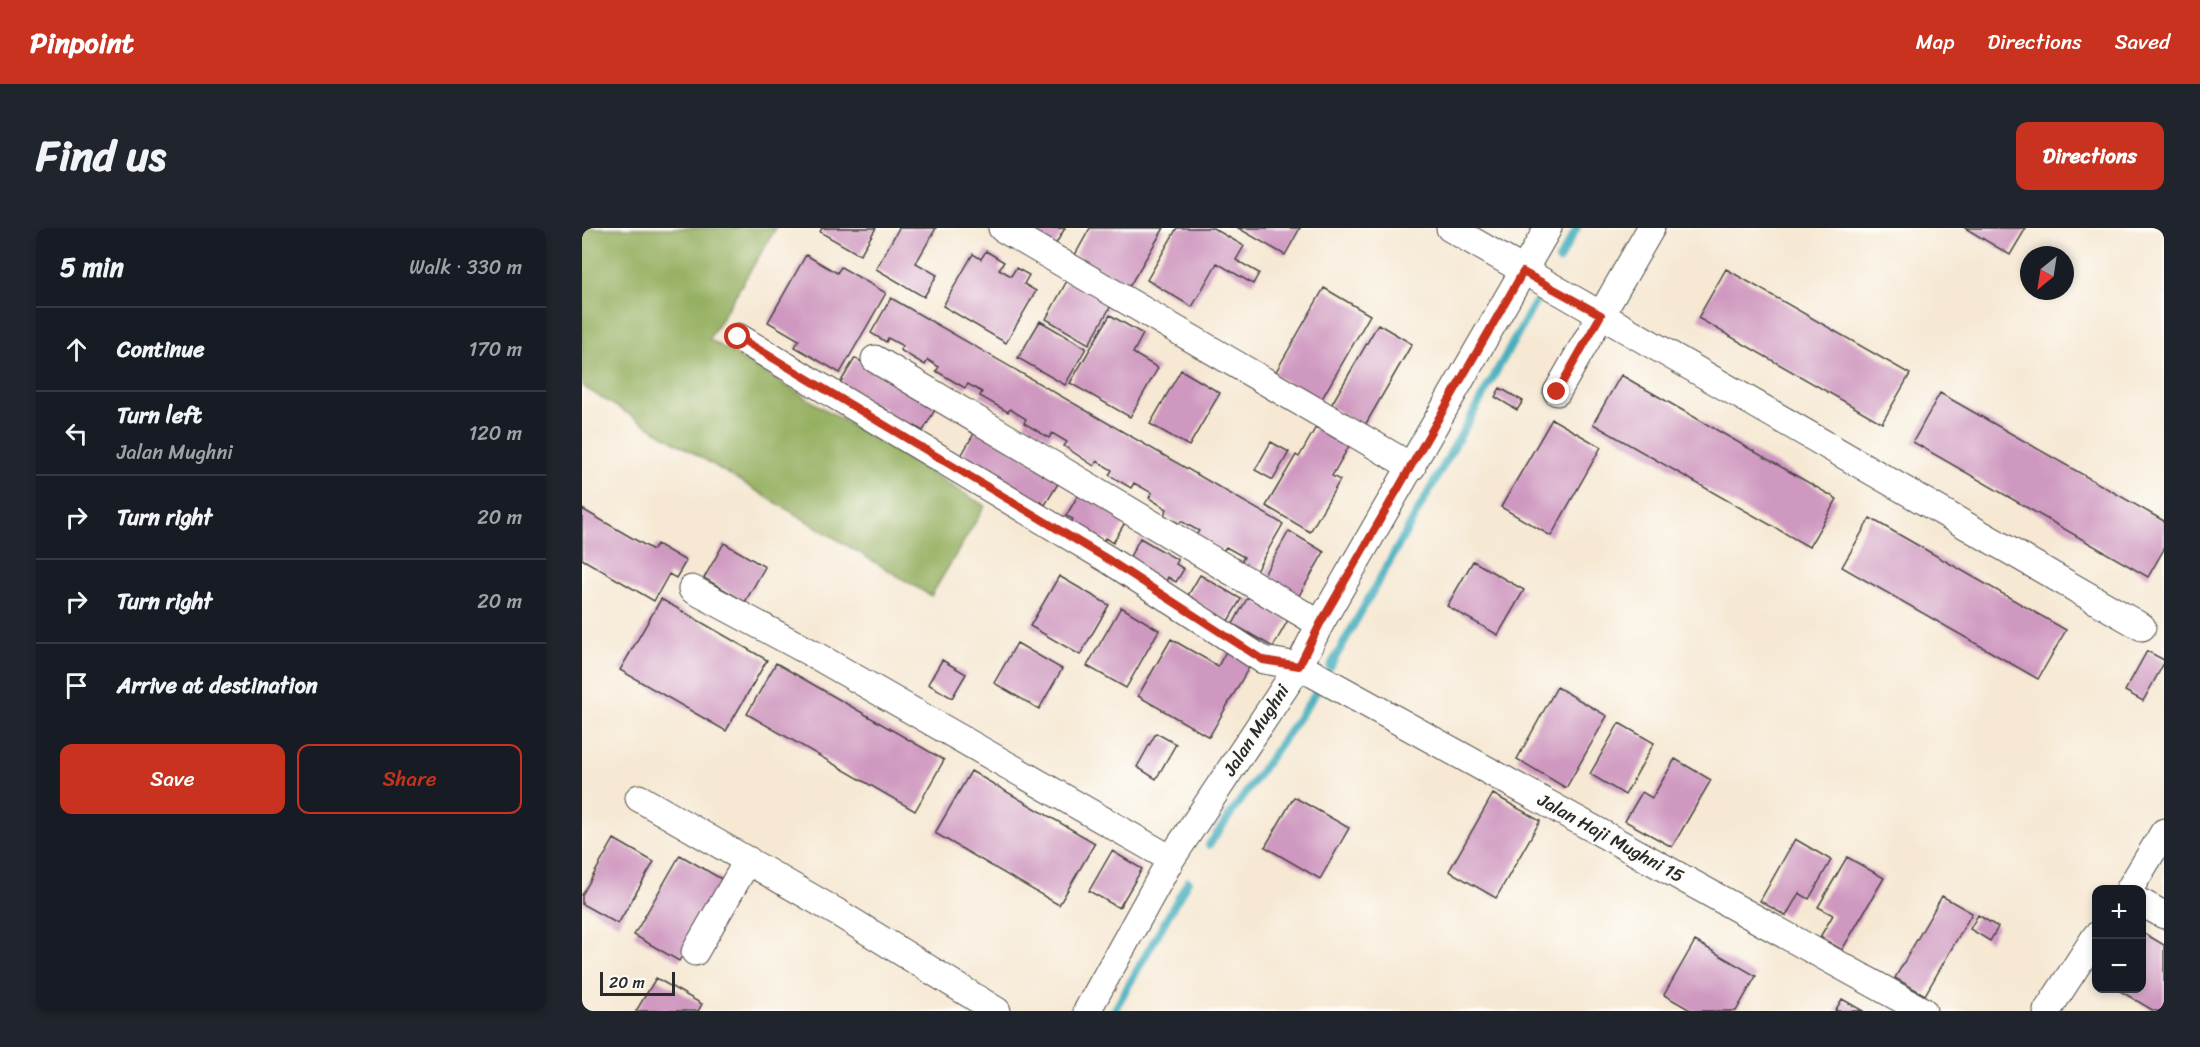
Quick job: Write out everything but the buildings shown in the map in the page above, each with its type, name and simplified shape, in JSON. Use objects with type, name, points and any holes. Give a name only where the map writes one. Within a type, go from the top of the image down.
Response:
[{"type":"street","points":[[1002,228],[1412,467]]},
{"type":"street","points":[[1450,228],[2142,627]]},
{"type":"street","name":"Jalan Mughni","points":[[1087,1011],[1171,860],[1299,666],[1320,624],[1548,228]]},
{"type":"street","points":[[1557,392],[1651,228]]},
{"type":"street","name":"Jalan Haji Mughni 15","points":[[738,337],[1109,560],[1263,660],[1299,666],[1923,1011]]},
{"type":"street","points":[[875,359],[1320,624]]},
{"type":"street","points":[[692,589],[815,655],[1171,860]]},
{"type":"street","points":[[639,798],[840,914],[997,1011]]},
{"type":"street","points":[[2132,885],[2164,832]]},
{"type":"street","points":[[695,952],[748,860]]},
{"type":"street","points":[[2146,905],[2164,915]]},
{"type":"street","points":[[2047,1011],[2095,939]]},
{"type":"green space","points":[[582,228],[776,228],[709,339],[985,506],[931,596],[582,386]]},
{"type":"waterway","points":[[1559,260],[1577,228]]},
{"type":"waterway","points":[[1330,667],[1535,303]]},
{"type":"waterway","points":[[1209,845],[1316,693]]},
{"type":"waterway","points":[[1114,1011],[1188,881]]},
{"type":"route","points":[[738,337],[1109,560],[1263,660],[1299,666],[1320,624],[1523,272],[1601,315],[1557,392]]}]
